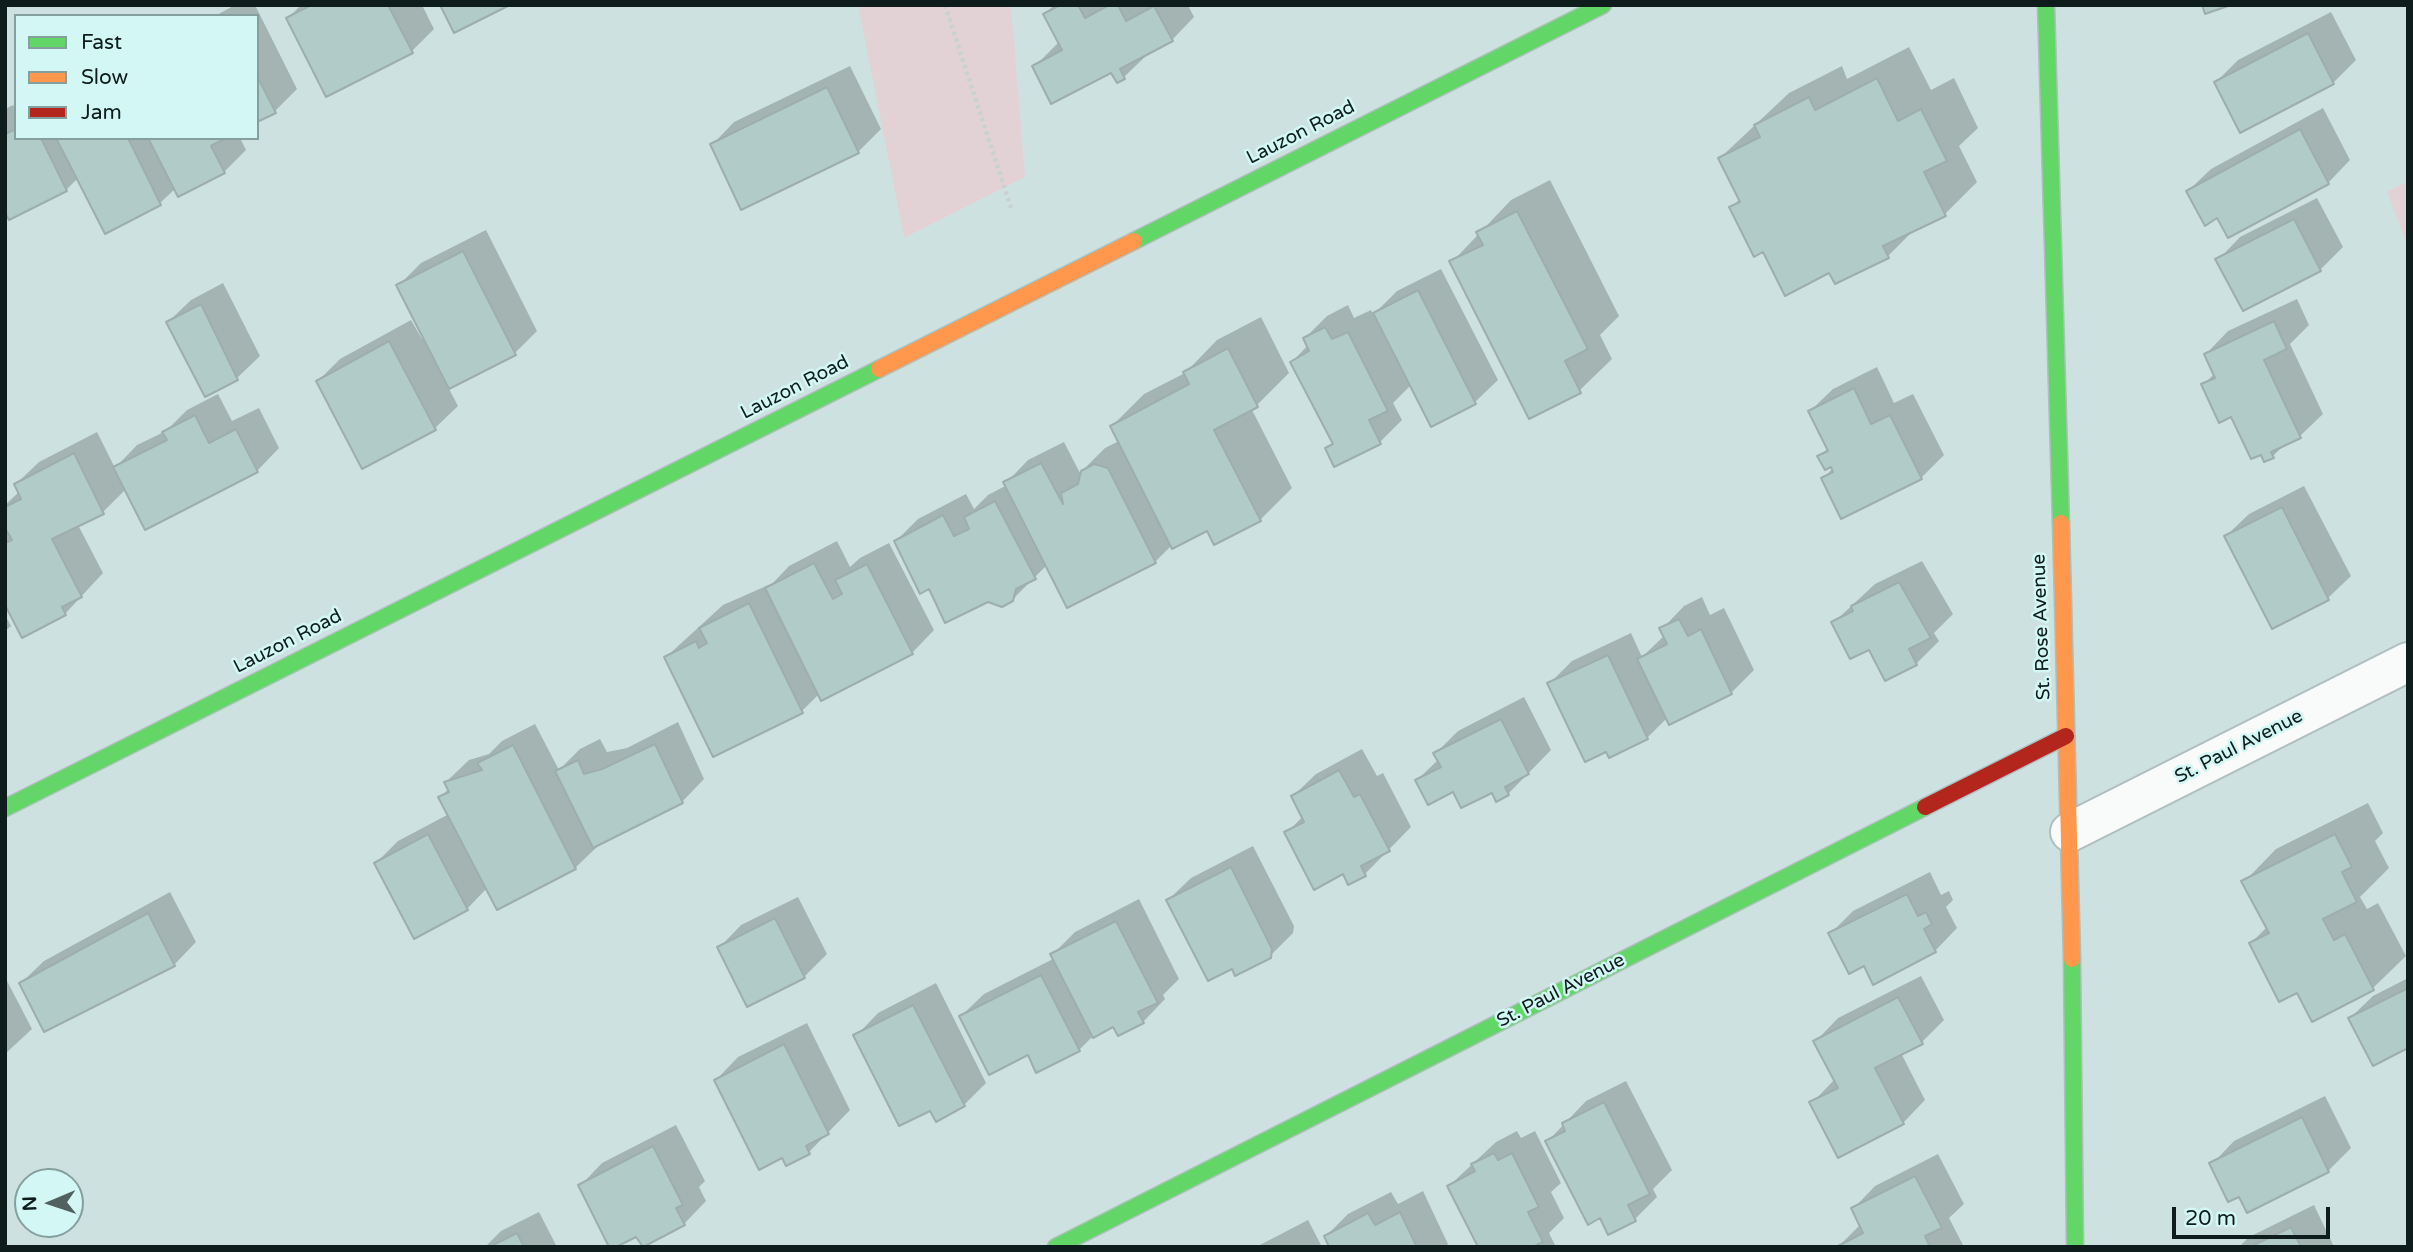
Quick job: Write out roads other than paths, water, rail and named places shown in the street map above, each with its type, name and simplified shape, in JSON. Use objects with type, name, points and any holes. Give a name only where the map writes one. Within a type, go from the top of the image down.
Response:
[{"type":"street","name":"Lauzon Road","points":[[5,808],[1603,5]]},
{"type":"street","name":"St. Rose Avenue","points":[[2046,5],[2070,832],[2075,1247]]},
{"type":"street","name":"St. Paul Avenue","points":[[2070,832],[2408,662]]},
{"type":"street","name":"St. Paul Avenue","points":[[1056,1247],[2066,736]]}]
